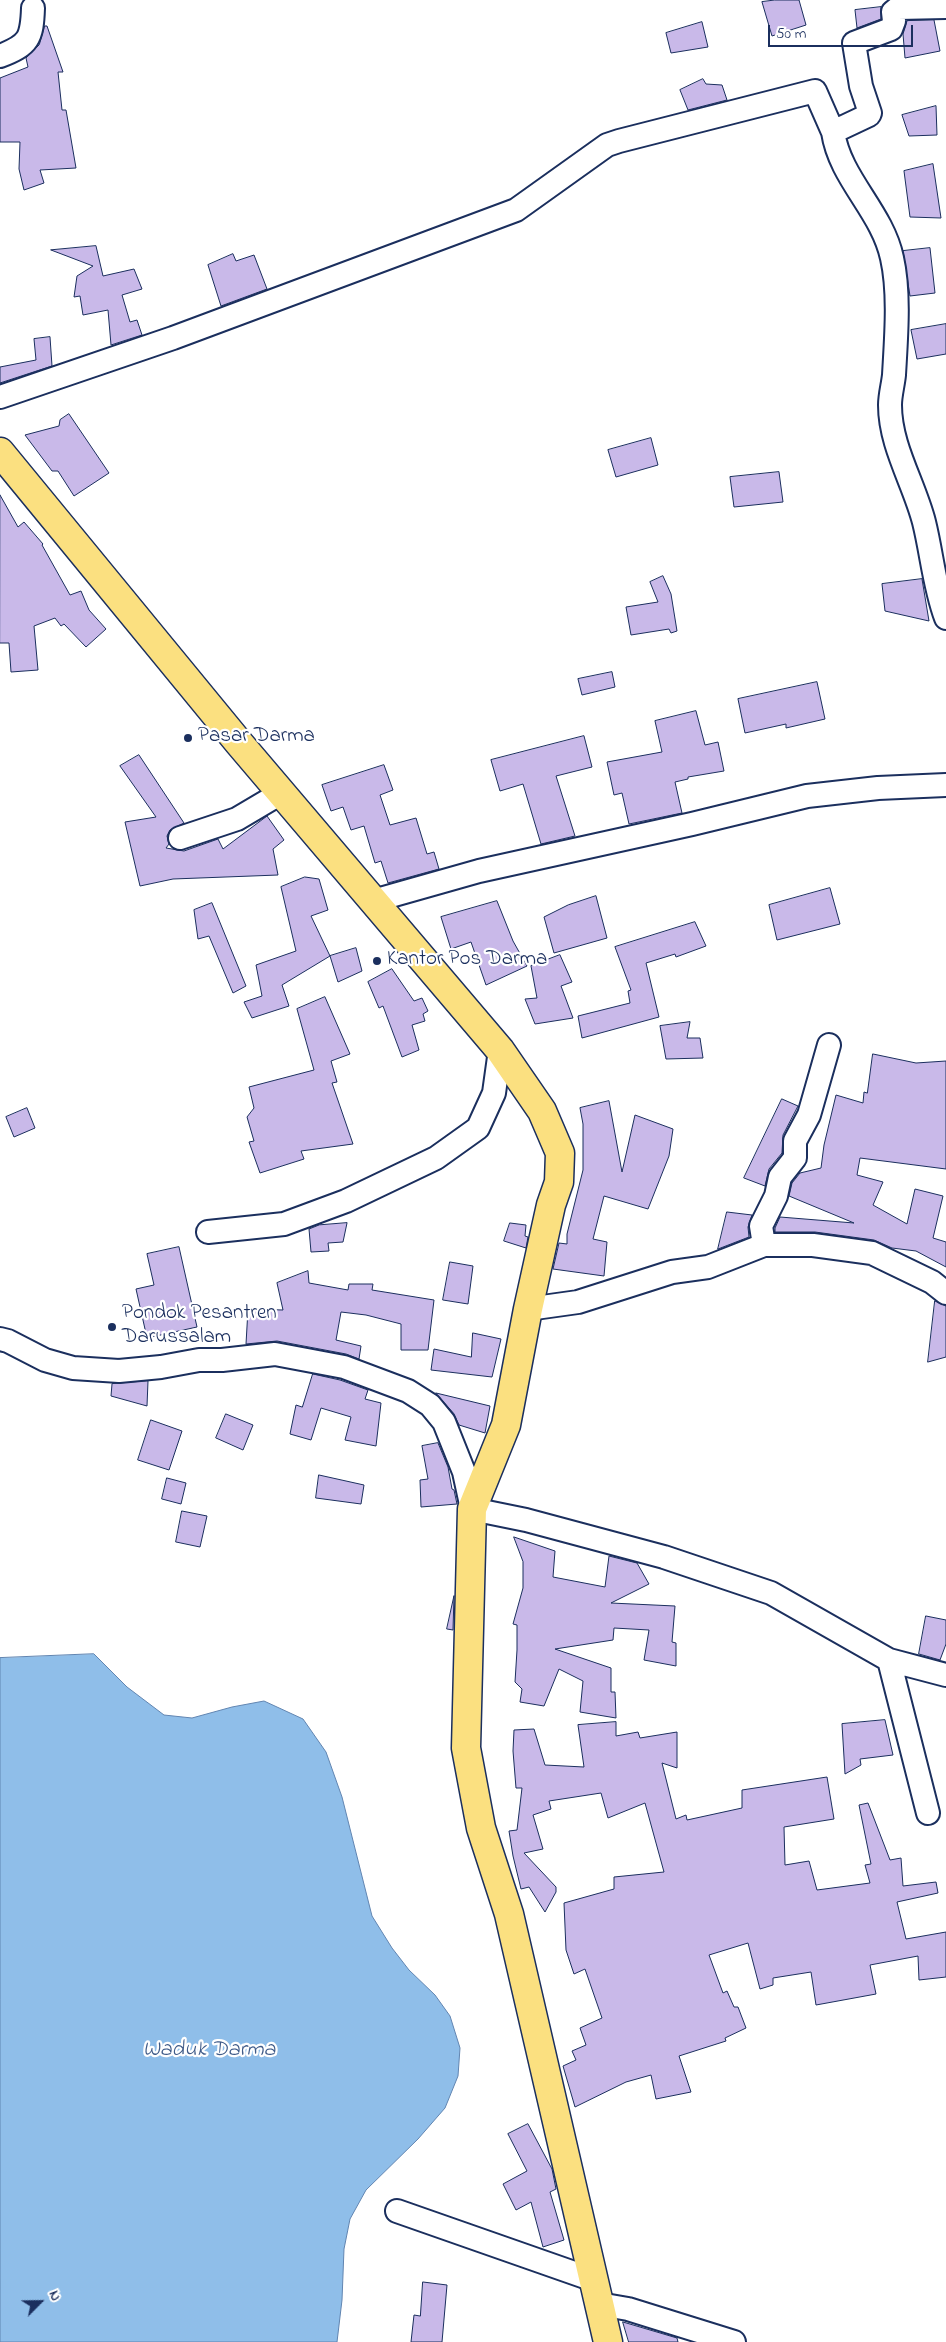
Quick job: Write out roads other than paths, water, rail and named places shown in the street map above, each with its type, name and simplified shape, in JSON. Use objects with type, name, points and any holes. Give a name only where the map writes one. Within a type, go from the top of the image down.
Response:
[{"type":"highway","points":[[0,452],[281,793],[500,1050],[542,1111],[560,1153],[559,1182],[528,1309],[506,1425],[472,1509],[466,1748],[481,1828],[509,1914],[608,2342]]},
{"type":"street","points":[[833,132],[870,113],[861,86],[854,43],[891,29],[894,20],[893,12],[898,8],[946,7]]},
{"type":"street","points":[[0,56],[21,48],[32,29],[33,8]]},
{"type":"street","points":[[0,397],[173,338],[516,210],[607,145],[815,91],[833,132],[840,160],[881,227],[892,258],[896,285],[894,377],[890,404],[891,421],[896,442],[924,520],[938,595],[946,618]]},
{"type":"street","points":[[373,901],[479,870],[692,824],[807,796],[878,788],[946,785]]},
{"type":"street","points":[[180,838],[237,819],[281,793]]},
{"type":"street","points":[[764,1245],[761,1226],[776,1196],[780,1177],[795,1158],[795,1141],[809,1115],[829,1045]]},
{"type":"street","points":[[208,1232],[284,1224],[346,1202],[436,1158],[478,1128],[494,1093],[500,1050]]},
{"type":"street","points":[[528,1309],[578,1302],[672,1272],[708,1268],[764,1245],[813,1245],[872,1252],[932,1282],[946,1292]]},
{"type":"street","points":[[0,1339],[8,1341],[45,1360],[73,1368],[119,1371],[161,1368],[199,1360],[222,1360],[275,1354],[344,1368],[408,1391],[430,1405],[444,1422],[464,1472],[472,1509],[526,1520],[664,1557],[771,1593],[889,1660],[946,1676]]},
{"type":"street","points":[[889,1660],[928,1814]]},
{"type":"street","points":[[397,2211],[596,2292],[628,2309],[734,2342]]},
{"type":"water","name":"Waduk Darma","points":[[94,1654],[127,1687],[164,1715],[192,1718],[232,1707],[264,1701],[303,1719],[326,1752],[342,1797],[372,1916],[392,1948],[409,1970],[435,1995],[450,2016],[460,2048],[458,2076],[445,2108],[418,2139],[366,2190],[350,2219],[344,2249],[342,2300],[337,2342],[0,2342],[0,1658]]},
{"type":"place","name":"Pasar Darma","points":[[188,738]]},
{"type":"place","name":"Kantor Pos Darma","points":[[377,961]]},
{"type":"place","name":"Pondok Pesantren Darussalam","points":[[112,1327]]}]
